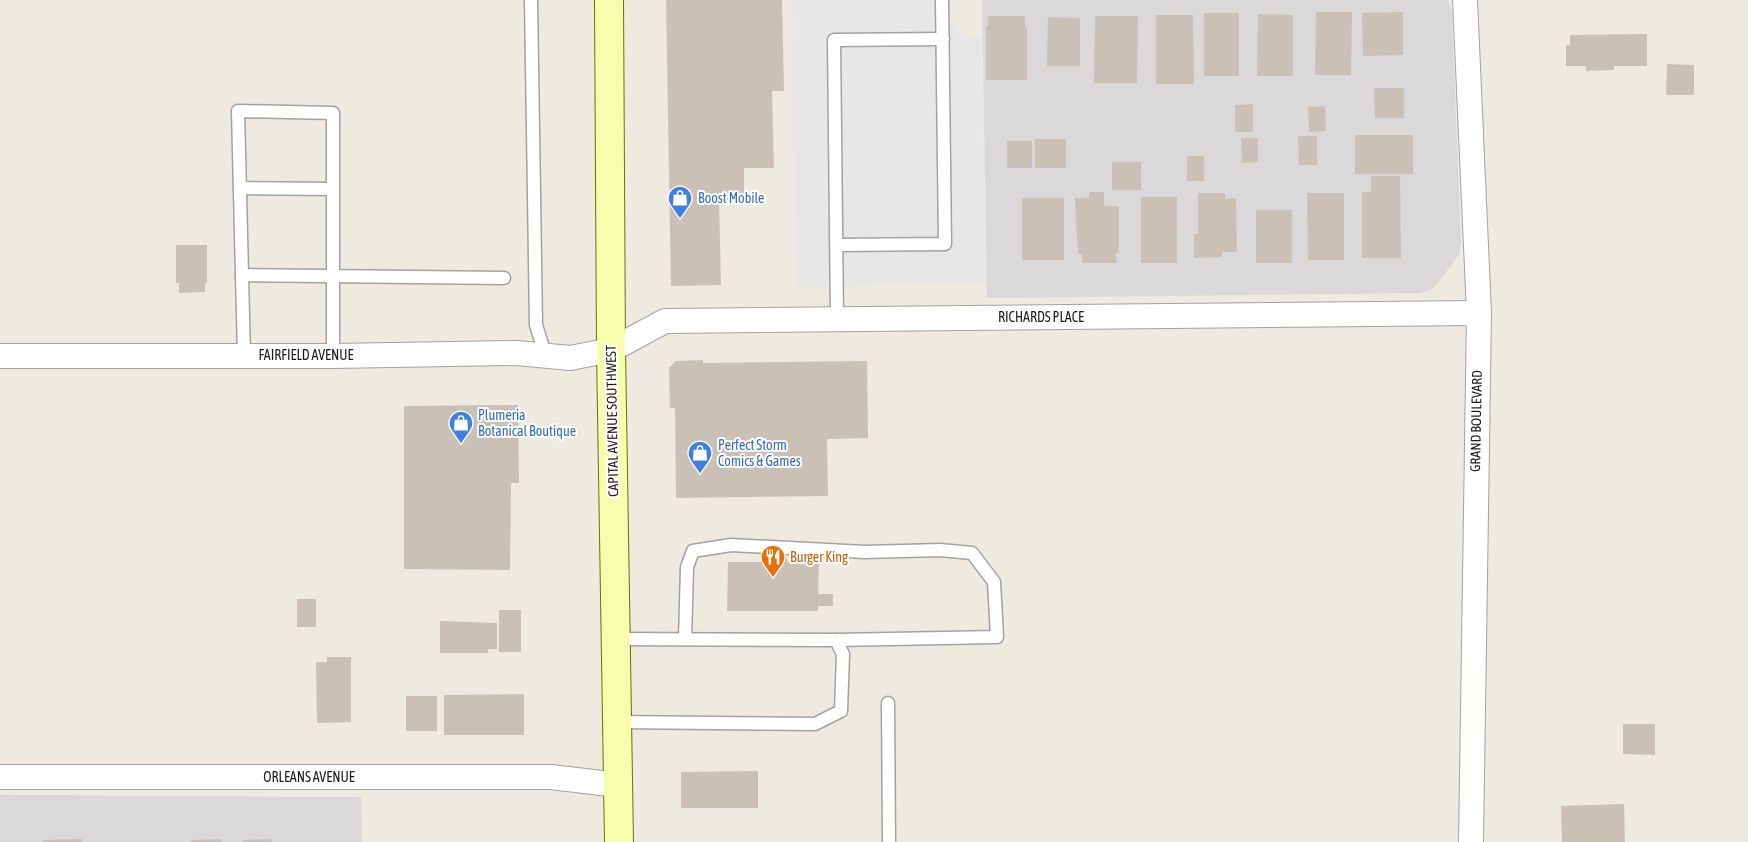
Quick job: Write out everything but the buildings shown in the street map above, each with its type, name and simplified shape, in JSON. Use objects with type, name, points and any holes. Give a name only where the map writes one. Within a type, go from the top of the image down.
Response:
[{"type":"main road","name":"CAPITAL AVENUE SOUTHWEST","points":[[609,0],[611,350],[619,842]]},
{"type":"street","name":"GRAND BOULEVARD","points":[[1465,0],[1479,313],[1471,842]]},
{"type":"street","name":"RICHARDS PLACE","points":[[611,350],[665,321],[1479,313]]},
{"type":"street","name":"FAIRFIELD AVENUE","points":[[0,356],[333,356],[517,353],[570,358],[611,350]]},
{"type":"street","name":"ORLEANS AVENUE","points":[[0,777],[552,777],[618,785]]},
{"type":"lane","points":[[531,0],[536,325],[546,357]]},
{"type":"lane","points":[[837,246],[945,244],[942,0]]},
{"type":"lane","points":[[837,318],[834,40],[942,39]]},
{"type":"lane","points":[[244,356],[238,111],[333,113],[333,356]]},
{"type":"lane","points":[[240,188],[333,189]]},
{"type":"lane","points":[[242,275],[333,274],[504,278]]},
{"type":"lane","points":[[616,639],[836,640],[997,637],[994,582],[972,554],[940,550],[865,552],[732,545],[693,551],[687,567],[685,639]]},
{"type":"lane","points":[[617,722],[815,724],[841,711],[843,654],[836,640]]},
{"type":"lane","points":[[888,703],[889,842]]},
{"type":"shaded area","points":[[792,0],[930,0],[967,37],[982,36],[986,284],[795,287]]},
{"type":"shaded area","points":[[982,0],[1448,0],[1452,14],[1461,244],[1459,255],[1433,289],[1420,293],[987,298]]},
{"type":"shaded area","points":[[0,795],[361,797],[362,842],[0,842]]},
{"type":"place","name":"Boost Mobile","points":[[680,219]]},
{"type":"place","name":"Plumeria Botanical Boutique","points":[[461,444]]},
{"type":"place","name":"Perfect Storm Comics & Games","points":[[700,474]]},
{"type":"place","name":"Burger King","points":[[773,578]]}]
